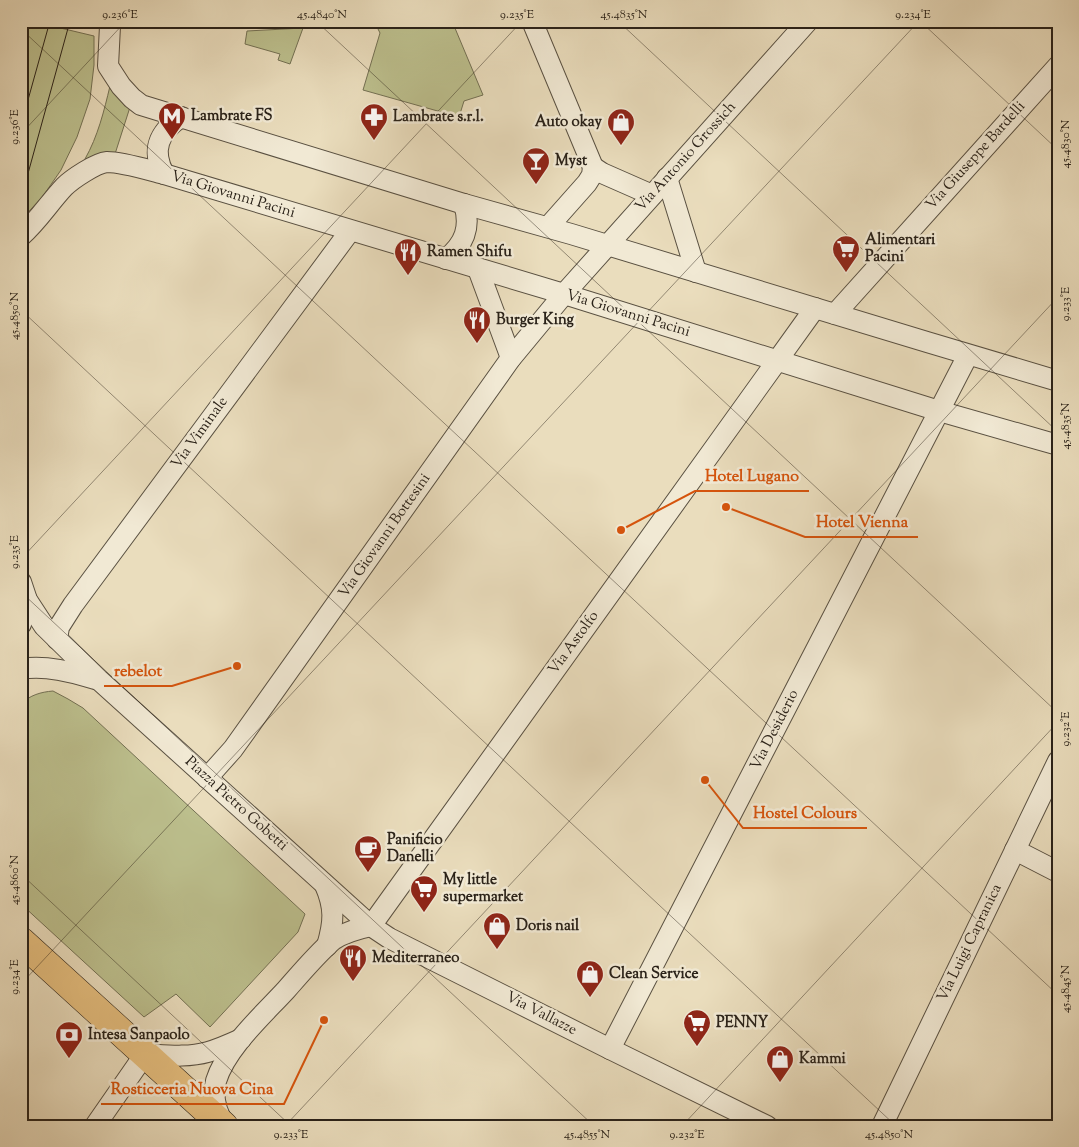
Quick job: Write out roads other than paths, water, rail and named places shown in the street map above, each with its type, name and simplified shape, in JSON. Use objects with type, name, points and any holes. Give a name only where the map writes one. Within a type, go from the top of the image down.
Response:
[{"type":"main road","points":[[21,941],[225,1126]]},
{"type":"street","points":[[109,21],[108,66],[121,86],[141,105],[464,204],[548,227],[1058,381]]},
{"type":"street","points":[[532,21],[593,166],[592,175],[587,183],[548,227]]},
{"type":"street","name":"Via Antonio Grossich","points":[[564,294],[808,21]]},
{"type":"street","name":"Via Giuseppe Bardelli","points":[[835,314],[1058,66]]},
{"type":"street","name":"Via Giovanni Pacini","points":[[164,174],[159,166],[159,142],[168,128],[181,118]]},
{"type":"street","name":"Via Giovanni Pacini","points":[[21,236],[36,222],[65,186],[91,168],[102,163],[122,164],[164,174],[564,294],[939,411],[1058,445]]},
{"type":"street","points":[[593,166],[602,173],[652,195]]},
{"type":"street","points":[[666,178],[696,272]]},
{"type":"street","points":[[446,259],[457,249],[465,235],[467,218],[464,204]]},
{"type":"street","name":"Via Viminale","points":[[57,639],[59,627],[65,617],[350,230]]},
{"type":"street","points":[[478,269],[511,358]]},
{"type":"street","name":"Via Giovanni Bottesini","points":[[207,778],[233,749],[511,358],[564,294]]},
{"type":"street","points":[[778,360],[815,308]]},
{"type":"street","points":[[939,411],[968,355]]},
{"type":"street","name":"Via Astolfo","points":[[371,926],[778,360]]},
{"type":"street","name":"Via Desiderio","points":[[610,1049],[939,411]]},
{"type":"street","points":[[21,624],[24,591],[65,617]]},
{"type":"street","name":"Piazza Pietro Gobetti","points":[[24,591],[44,626],[57,639],[99,680],[325,885]]},
{"type":"street","name":"Piazza Pietro Gobetti","points":[[21,669],[48,668],[99,680]]},
{"type":"street","name":"Via Luigi Capranica","points":[[882,1126],[1058,761]]},
{"type":"street","points":[[1015,850],[1058,872]]},
{"type":"street","points":[[325,885],[332,906],[333,918],[327,946]]},
{"type":"street","name":"Via Vallazze","points":[[325,885],[371,926],[389,938],[610,1049],[746,1121],[767,1126]]},
{"type":"street","points":[[225,1126],[216,1107],[215,1088],[225,1061],[241,1039],[327,946],[340,936],[371,926]]},
{"type":"street","points":[[95,1126],[145,1054],[196,1055],[216,1050],[241,1039]]},
{"type":"tram line","points":[[21,125],[50,21]]},
{"type":"tram line","points":[[21,195],[70,21]]},
{"type":"place","name":"Lambrate FS","points":[[172,140]]},
{"type":"place","name":"Lambrate s.r.l.","points":[[374,141]]},
{"type":"place","name":"Auto okay","points":[[621,146]]},
{"type":"place","name":"Myst","points":[[536,185]]},
{"type":"place","name":"Alimentari Pacini","points":[[846,273]]},
{"type":"place","name":"Ramen Shifu","points":[[408,276]]},
{"type":"place","name":"Burger King","points":[[477,344]]},
{"type":"place","name":"Hotel Vienna","points":[[726,507]]},
{"type":"place","name":"Hotel Lugano","points":[[621,530]]},
{"type":"place","name":"rebelot","points":[[237,666]]},
{"type":"place","name":"Hostel Colours","points":[[705,780]]},
{"type":"place","name":"Panificio Danelli","points":[[368,873]]},
{"type":"place","name":"My little supermarket","points":[[424,913]]},
{"type":"place","name":"Doris nail","points":[[497,950]]},
{"type":"place","name":"Mediterraneo","points":[[353,982]]},
{"type":"place","name":"Clean Service","points":[[590,998]]},
{"type":"place","name":"Rosticceria Nuova Cina","points":[[324,1020]]},
{"type":"place","name":"PENNY","points":[[697,1047]]},
{"type":"place","name":"Intesa Sanpaolo","points":[[69,1059]]},
{"type":"place","name":"Kammi","points":[[780,1083]]}]
